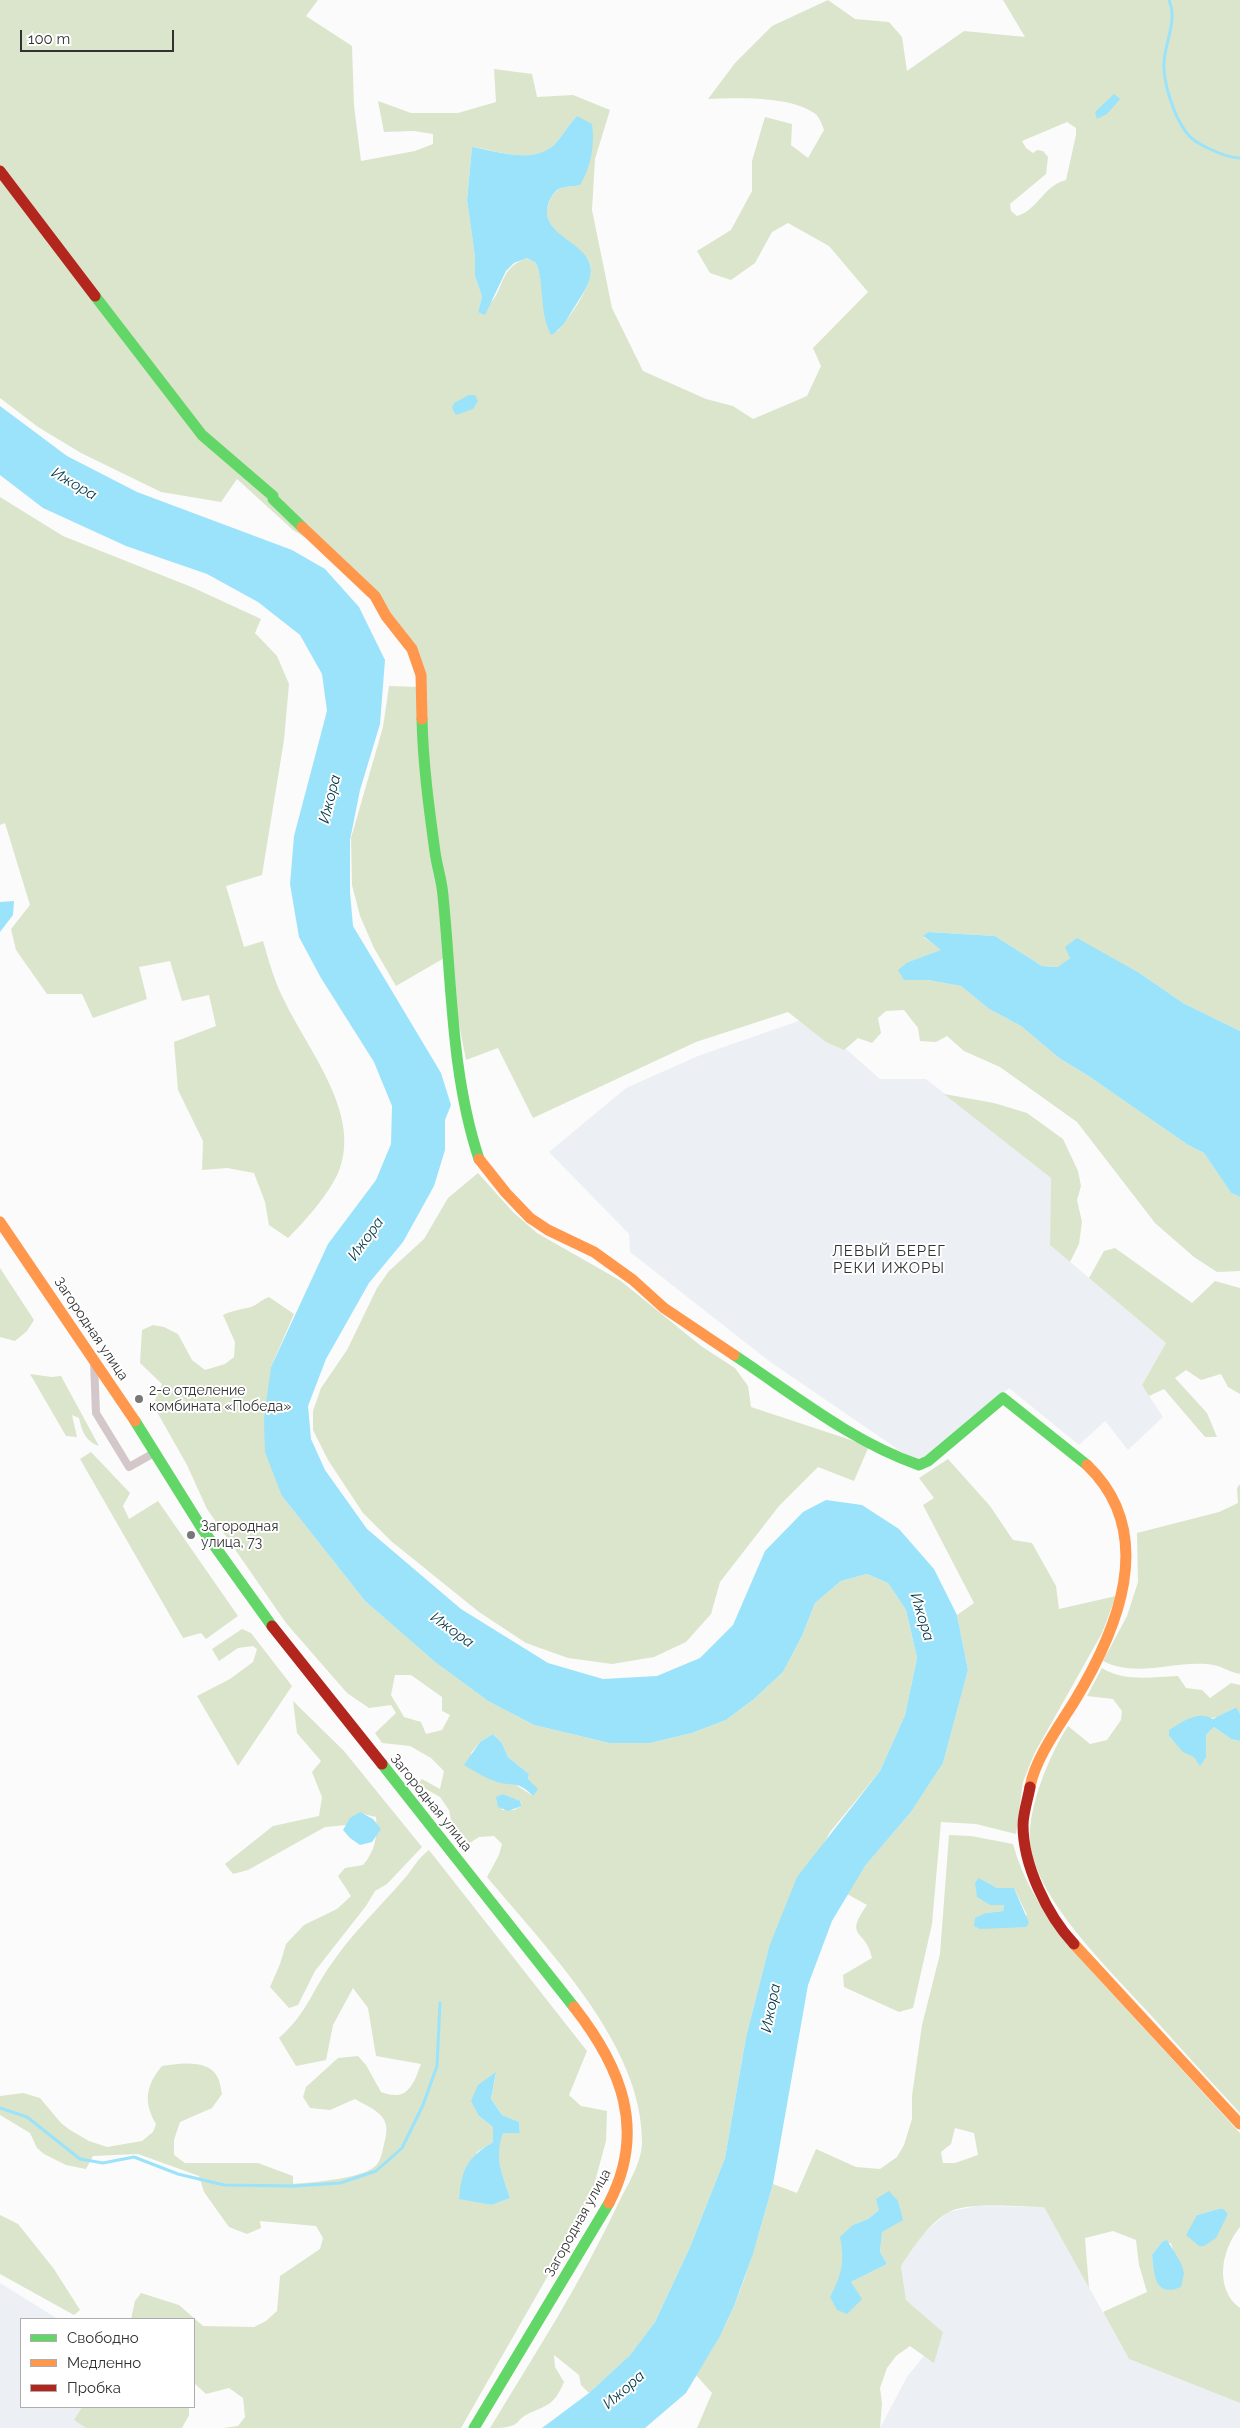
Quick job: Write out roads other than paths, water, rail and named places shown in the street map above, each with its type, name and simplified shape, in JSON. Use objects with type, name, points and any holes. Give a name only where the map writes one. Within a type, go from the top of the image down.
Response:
[{"type":"street","points":[[0,171],[202,435],[273,496],[295,522],[326,547],[375,596],[386,616],[412,649],[421,675],[423,747],[435,854],[443,893],[461,1093],[480,1161],[492,1176],[530,1218],[548,1230],[594,1252],[633,1280],[664,1308],[842,1427],[893,1456],[919,1465],[928,1461],[1004,1398],[1044,1431],[1085,1460],[1112,1496],[1121,1513],[1125,1529],[1126,1578],[1121,1606],[1099,1660],[1040,1756],[1031,1778],[1022,1819],[1026,1859],[1042,1901],[1060,1929],[1240,2124]]},
{"type":"street","name":"Загородная улица","points":[[0,1222],[127,1408],[203,1530],[277,1632],[588,2026],[619,2081],[627,2111],[628,2140],[627,2157],[618,2185],[574,2264],[474,2428]]},
{"type":"street","points":[[94,1362],[96,1413],[129,1467],[154,1452]]},
{"type":"water","points":[[1114,94],[1120,99],[1107,114],[1097,119],[1095,112]]},
{"type":"water","points":[[577,116],[592,124],[592,148],[589,163],[580,185],[563,187],[555,192],[549,202],[547,213],[549,222],[555,229],[586,256],[590,264],[591,274],[585,290],[566,321],[551,335],[543,308],[539,272],[536,263],[527,258],[514,263],[506,271],[485,315],[478,312],[482,297],[475,276],[475,257],[467,200],[472,147],[515,155],[537,154],[555,144]]},
{"type":"water","points":[[469,395],[475,395],[478,401],[473,409],[456,415],[452,408],[454,403]]},
{"type":"water","name":"Ижора","points":[[0,406],[67,456],[137,492],[292,550],[325,569],[359,607],[385,660],[380,724],[360,790],[350,840],[350,892],[353,926],[441,1073],[451,1105],[445,1120],[445,1150],[434,1186],[403,1242],[369,1283],[326,1359],[308,1406],[311,1439],[325,1470],[367,1529],[461,1609],[548,1663],[603,1679],[657,1676],[700,1658],[733,1625],[765,1551],[803,1512],[826,1500],[862,1505],[899,1529],[934,1569],[957,1615],[968,1670],[943,1763],[911,1812],[865,1866],[832,1921],[808,1985],[773,2184],[753,2254],[734,2306],[720,2336],[686,2393],[645,2428],[542,2428],[589,2393],[630,2355],[655,2322],[690,2247],[725,2158],[746,2037],[769,1947],[797,1877],[880,1771],[905,1715],[917,1658],[906,1610],[888,1583],[867,1574],[841,1581],[815,1603],[802,1636],[783,1672],[754,1699],[726,1720],[692,1733],[650,1743],[609,1743],[534,1725],[488,1701],[435,1662],[365,1601],[282,1496],[265,1452],[264,1419],[271,1367],[328,1244],[376,1180],[391,1144],[392,1106],[374,1062],[321,978],[299,937],[290,884],[294,836],[327,711],[322,674],[300,635],[258,602],[207,574],[126,546],[43,508],[0,475]]},
{"type":"water","points":[[14,901],[13,915],[0,932],[0,902]]},
{"type":"water","points":[[929,932],[995,936],[1042,966],[1058,967],[1070,958],[1065,947],[1077,938],[1141,974],[1183,1003],[1240,1031],[1240,1197],[1231,1193],[1204,1153],[1188,1145],[1087,1075],[1059,1058],[1021,1026],[989,1009],[961,986],[928,980],[904,980],[898,970],[908,962],[941,950],[923,936]]},
{"type":"water","points":[[1236,1707],[1240,1714],[1240,1741],[1231,1739],[1214,1727],[1206,1735],[1206,1757],[1200,1766],[1194,1757],[1183,1752],[1169,1736],[1169,1730],[1190,1718],[1201,1716],[1213,1719]]},
{"type":"water","points":[[493,1734],[502,1743],[508,1757],[529,1774],[528,1779],[538,1789],[533,1796],[519,1786],[493,1780],[464,1765],[480,1742]]},
{"type":"water","points":[[503,1794],[520,1801],[522,1806],[508,1811],[498,1807],[496,1797]]},
{"type":"water","points":[[360,1812],[373,1819],[381,1829],[372,1842],[360,1845],[343,1830],[350,1818]]},
{"type":"water","points":[[979,1878],[997,1888],[1014,1888],[1029,1923],[1026,1927],[980,1929],[974,1926],[975,1918],[986,1913],[1003,1911],[1004,1905],[990,1905],[977,1897],[975,1883]]},
{"type":"water","points":[[496,2072],[491,2099],[502,2115],[519,2122],[520,2133],[503,2133],[500,2142],[499,2158],[510,2198],[492,2205],[459,2199],[462,2179],[467,2165],[477,2153],[493,2142],[493,2127],[479,2116],[471,2101],[478,2085]]},
{"type":"water","points":[[889,2191],[898,2201],[903,2220],[882,2232],[880,2252],[887,2264],[851,2282],[862,2299],[847,2314],[837,2310],[830,2297],[841,2268],[840,2237],[853,2225],[868,2219],[879,2210],[876,2199]]},
{"type":"water","points":[[1224,2209],[1228,2214],[1216,2238],[1204,2246],[1199,2246],[1186,2235],[1197,2215]]},
{"type":"water","points":[[1167,2240],[1181,2263],[1184,2273],[1181,2287],[1172,2290],[1161,2287],[1158,2283],[1155,2277],[1152,2255],[1162,2242]]},
{"type":"waterway","points":[[1169,0],[1172,23],[1165,55],[1164,71],[1167,89],[1177,117],[1190,137],[1203,146],[1219,153],[1240,158]]},
{"type":"waterway","points":[[0,2108],[27,2117],[80,2159],[103,2163],[134,2157],[178,2174],[224,2185],[294,2186],[340,2183],[376,2171],[402,2148],[423,2105],[437,2066],[440,2003]]},
{"type":"place","name":"2-е отделение комбината «Победа»","points":[[139,1399]]},
{"type":"place","name":"Загородная улица, 73","points":[[191,1535]]},
{"type":"district","name":"ЛЕВЫЙ БЕРЕГ РЕКИ ИЖОРЫ","points":[[889,1260]]}]
